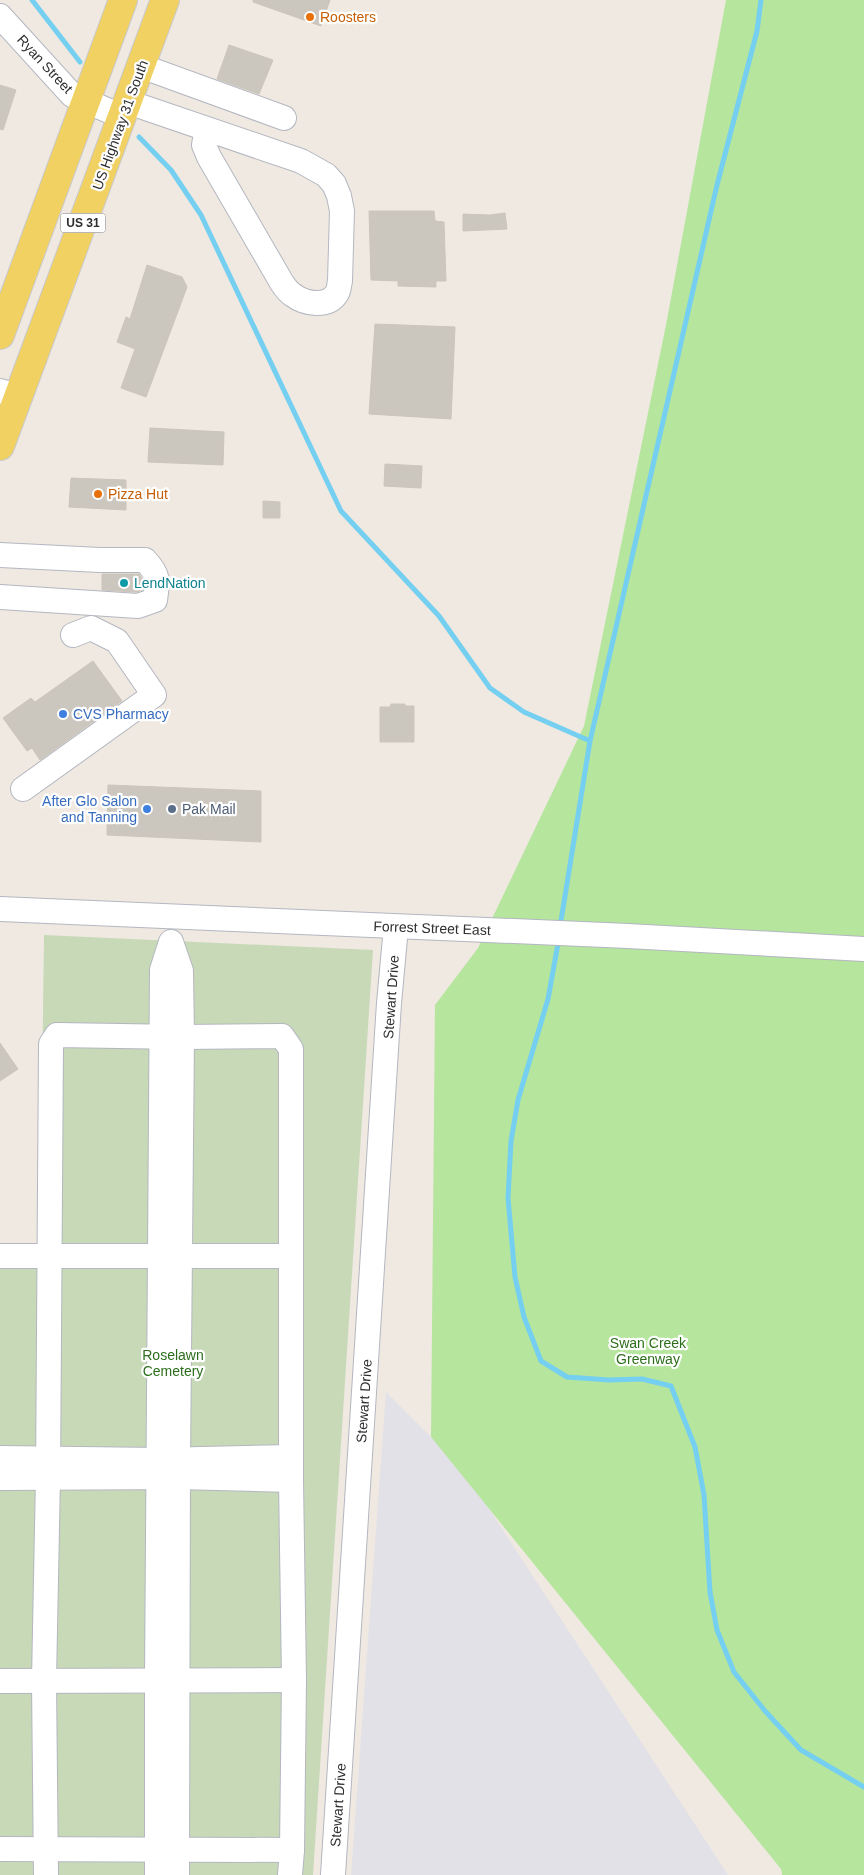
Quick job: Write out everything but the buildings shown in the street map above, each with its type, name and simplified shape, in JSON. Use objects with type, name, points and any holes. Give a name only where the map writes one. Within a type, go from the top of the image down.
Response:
[{"type":"main road","name":"US 31","points":[[1,330],[123,0]]},
{"type":"main road","name":"US Highway 31 South","points":[[0,446],[9,394],[126,109],[165,0]]},
{"type":"street","name":"Ryan Street","points":[[0,16],[72,95],[207,129],[301,161],[326,175],[334,184],[342,211],[340,281],[338,292],[330,301],[322,303],[302,300],[291,295],[282,283],[209,157],[204,145],[207,129]]},
{"type":"street","points":[[141,66],[284,118]]},
{"type":"street","points":[[0,555],[100,560],[145,560],[156,571],[157,587],[155,600],[138,606],[0,597]]},
{"type":"street","points":[[23,789],[154,695],[117,641],[91,628],[73,635]]},
{"type":"street","name":"Forrest Street East","points":[[0,909],[628,936],[864,949]]},
{"type":"street","points":[[172,916],[171,942],[162,970],[172,1037],[168,1468],[168,1850],[177,1875]]},
{"type":"street","name":"Stewart Drive","points":[[333,1875],[396,927]]},
{"type":"street","points":[[46,1875],[44,1681],[48,1468],[48,1255],[51,1044],[57,1035],[282,1036],[291,1049],[291,1468],[294,1680],[290,1875]]},
{"type":"street","points":[[0,1256],[291,1256]]},
{"type":"street","points":[[0,1458],[48,1468],[291,1468]]},
{"type":"street","points":[[0,1478],[48,1468]]},
{"type":"street","points":[[0,1681],[294,1680]]},
{"type":"street","points":[[0,1849],[292,1850]]},
{"type":"street","points":[[157,1875],[168,1850]]},
{"type":"shaded area","points":[[386,1392],[463,1469],[728,1875],[351,1875]]},
{"type":"green space","name":"Swan Creek Greenway","points":[[726,0],[864,0],[864,1875],[782,1875],[781,1869],[431,1437],[435,1005],[478,948],[584,726],[666,325]]},
{"type":"green space","name":"Roselawn Cemetery","points":[[44,935],[373,950],[313,1875],[0,1875],[0,1251],[40,1251]]},
{"type":"waterway","points":[[32,0],[80,62]]},
{"type":"waterway","points":[[560,927],[590,741],[717,185],[757,31],[761,0]]},
{"type":"waterway","points":[[139,137],[171,170],[201,215],[341,511],[439,616],[490,688],[524,712],[590,741]]},
{"type":"waterway","points":[[559,938],[548,999],[518,1100],[511,1141],[508,1198],[515,1277],[524,1317],[541,1361],[567,1377],[609,1380],[642,1379],[671,1386],[695,1447],[704,1495],[710,1592],[717,1630],[734,1672],[765,1711],[801,1750],[864,1787]]},
{"type":"place","name":"Roosters","points":[[310,17]]},
{"type":"place","name":"Pizza Hut","points":[[98,494]]},
{"type":"place","name":"LendNation","points":[[124,583]]},
{"type":"place","name":"CVS Pharmacy","points":[[63,714]]},
{"type":"place","name":"After Glo Salon and Tanning","points":[[147,809]]},
{"type":"place","name":"Pak Mail","points":[[172,809]]}]
